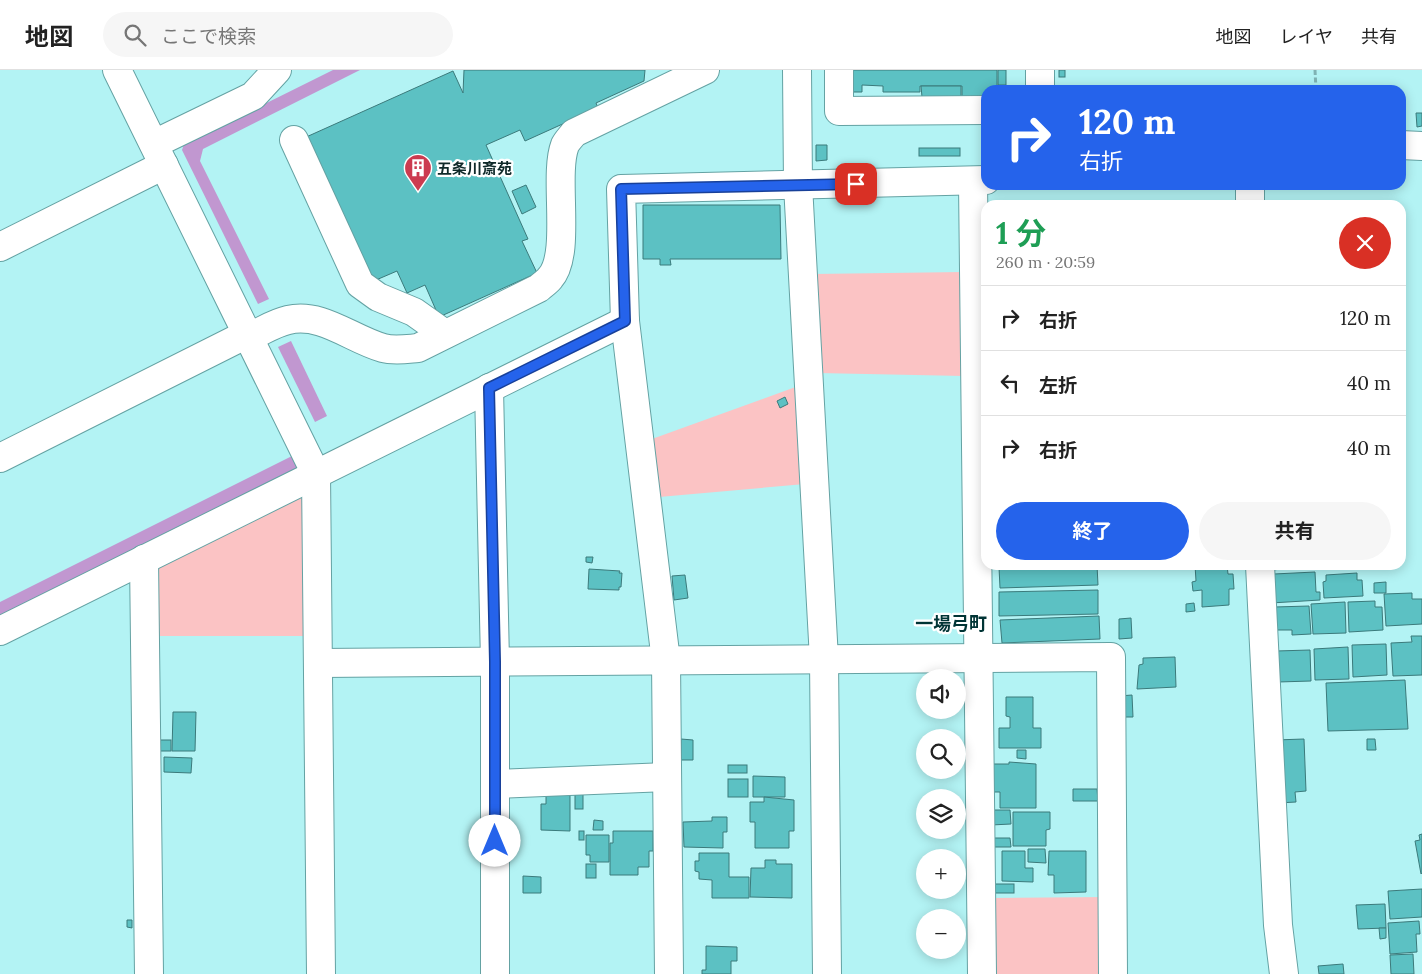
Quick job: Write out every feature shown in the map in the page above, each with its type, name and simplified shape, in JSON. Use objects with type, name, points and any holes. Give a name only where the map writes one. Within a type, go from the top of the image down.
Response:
[{"type":"street","points":[[117,70],[316,474],[322,974]]},
{"type":"street","points":[[0,247],[159,155],[253,96],[277,70]]},
{"type":"street","points":[[0,458],[248,336],[286,320],[302,318],[317,320],[383,348],[400,350],[418,348],[539,288],[552,277],[558,263],[562,217],[562,164],[565,145],[574,133],[675,77],[705,70]]},
{"type":"street","points":[[797,70],[798,185],[824,659],[827,974]]},
{"type":"street","points":[[838,70],[839,111],[981,110]]},
{"type":"street","points":[[1040,70],[1040,85]]},
{"type":"street","points":[[294,140],[360,284],[378,297],[414,312],[445,334]]},
{"type":"street","points":[[1406,144],[1422,146]]},
{"type":"street","points":[[669,974],[666,661],[625,321],[621,189],[980,181],[979,658],[982,974]]},
{"type":"street","points":[[0,631],[625,321]]},
{"type":"street","points":[[489,388],[495,662],[495,974]]},
{"type":"street","points":[[144,559],[149,974]]},
{"type":"street","points":[[1260,570],[1278,926],[1284,974]]},
{"type":"street","points":[[319,663],[1111,657],[1113,974]]},
{"type":"street","points":[[495,784],[667,777]]},
{"type":"path","points":[[1315,70],[1316,85]]},
{"type":"shaded area","points":[[333,70],[360,70],[203,149],[200,161],[269,299],[258,304],[182,150],[184,144]]},
{"type":"shaded area","points":[[963,272],[964,376],[817,373],[813,274]]},
{"type":"shaded area","points":[[291,341],[327,416],[315,422],[278,347]]},
{"type":"shaded area","points":[[801,385],[805,484],[659,497],[652,439]]},
{"type":"shaded area","points":[[292,456],[298,468],[0,617],[0,602]]},
{"type":"shaded area","points":[[300,493],[308,497],[310,636],[154,636],[158,564]]},
{"type":"shaded area","points":[[1108,897],[1108,974],[991,974],[991,898]]},
{"type":"building","name":"五条川斎苑","points":[[464,70],[645,70],[644,81],[596,103],[598,108],[525,141],[520,130],[486,145],[528,239],[522,241],[537,273],[439,317],[425,285],[407,293],[397,271],[369,283],[304,138],[453,71],[463,93]]},
{"type":"building","points":[[850,70],[997,70],[997,85],[981,85],[981,97],[962,97],[962,86],[920,86],[920,92],[883,92],[883,86],[862,85],[862,92],[850,92]]},
{"type":"building","points":[[998,70],[1006,70],[1006,85],[998,85]]},
{"type":"building","points":[[1059,70],[1065,70],[1065,77],[1059,77]]},
{"type":"building","points":[[921,86],[961,86],[961,97],[922,97]]},
{"type":"building","points":[[1416,113],[1422,113],[1422,126],[1417,127]]},
{"type":"building","points":[[816,145],[827,145],[827,160],[816,161]]},
{"type":"building","points":[[919,148],[960,148],[960,156],[919,156]]},
{"type":"building","points":[[526,185],[536,207],[522,214],[512,191]]},
{"type":"building","points":[[643,205],[780,205],[781,259],[670,259],[671,265],[660,265],[660,259],[643,259]]},
{"type":"building","points":[[785,397],[788,404],[780,408],[777,401]]},
{"type":"building","points":[[586,557],[593,557],[592,563],[586,562]]},
{"type":"building","points":[[589,569],[620,571],[619,573],[622,573],[621,587],[619,587],[619,590],[588,589]]},
{"type":"building","points":[[999,570],[1097,570],[1098,585],[1000,588]]},
{"type":"building","points":[[1195,570],[1228,570],[1228,574],[1233,574],[1234,589],[1229,589],[1229,605],[1202,607],[1202,590],[1193,591],[1192,582],[1196,581]]},
{"type":"building","points":[[1315,572],[1316,592],[1320,592],[1320,600],[1271,603],[1271,587],[1275,587],[1274,574]]},
{"type":"building","points":[[1357,573],[1357,580],[1362,580],[1363,596],[1324,598],[1323,582],[1326,581],[1326,575]]},
{"type":"building","points":[[685,575],[688,598],[674,600],[672,576]]},
{"type":"building","points":[[1386,582],[1386,593],[1374,593],[1374,583]]},
{"type":"building","points":[[1098,590],[1098,614],[999,616],[999,592]]},
{"type":"building","points":[[1412,593],[1412,599],[1422,599],[1422,624],[1386,626],[1384,594]]},
{"type":"building","points":[[1375,601],[1375,607],[1382,607],[1383,630],[1349,632],[1348,602]]},
{"type":"building","points":[[1345,602],[1346,633],[1313,634],[1311,604]]},
{"type":"building","points":[[1194,603],[1195,611],[1186,612],[1186,604]]},
{"type":"building","points":[[1309,606],[1311,634],[1292,635],[1292,630],[1275,630],[1274,607]]},
{"type":"building","points":[[1099,616],[1100,639],[1002,643],[1000,620]]},
{"type":"building","points":[[1131,618],[1132,638],[1119,639],[1119,619]]},
{"type":"building","points":[[1411,636],[1422,636],[1422,675],[1393,676],[1391,643],[1412,642]]},
{"type":"building","points":[[1386,644],[1387,675],[1353,677],[1352,645]]},
{"type":"building","points":[[1348,647],[1349,679],[1315,680],[1314,649]]},
{"type":"building","points":[[1310,650],[1311,681],[1278,682],[1276,651]]},
{"type":"building","points":[[1175,657],[1176,687],[1137,689],[1139,665],[1143,664],[1143,658]]},
{"type":"building","points":[[1405,680],[1408,729],[1328,731],[1326,683]]},
{"type":"building","points":[[1132,695],[1133,717],[1120,717],[1119,696]]},
{"type":"building","points":[[1006,697],[1033,697],[1033,728],[1041,728],[1041,748],[999,748],[999,728],[1010,728],[1010,717],[1006,716]]},
{"type":"building","points":[[173,712],[196,712],[195,751],[172,751]]},
{"type":"building","points":[[681,739],[693,740],[693,760],[681,760]]},
{"type":"building","points":[[1304,739],[1306,791],[1295,792],[1296,802],[1278,803],[1275,740]]},
{"type":"building","points":[[1367,739],[1375,739],[1376,750],[1367,750]]},
{"type":"building","points":[[157,740],[171,740],[171,751],[157,751]]},
{"type":"building","points":[[1017,750],[1026,750],[1026,759],[1017,758]]},
{"type":"building","points":[[164,757],[192,758],[191,773],[164,772]]},
{"type":"building","points":[[1009,762],[1036,764],[1036,808],[1000,808],[1000,792],[992,792],[992,764],[1009,764]]},
{"type":"building","points":[[728,765],[747,765],[747,773],[728,773]]},
{"type":"building","points":[[753,776],[785,777],[785,797],[753,797]]},
{"type":"building","points":[[728,779],[748,779],[748,797],[728,797]]},
{"type":"building","points":[[1073,789],[1097,789],[1098,801],[1073,801]]},
{"type":"building","points":[[575,791],[583,791],[583,809],[575,809]]},
{"type":"building","points":[[546,793],[570,793],[570,831],[541,830],[541,804],[546,804]]},
{"type":"building","points":[[764,797],[794,800],[794,831],[789,831],[789,848],[755,848],[755,822],[750,822],[750,802],[764,802]]},
{"type":"building","points":[[991,810],[1010,810],[1011,824],[991,825]]},
{"type":"building","points":[[1013,812],[1050,812],[1050,829],[1046,830],[1046,846],[1013,846]]},
{"type":"building","points":[[712,817],[727,817],[727,832],[723,832],[723,848],[684,847],[683,822],[712,821]]},
{"type":"building","points":[[594,820],[603,821],[603,830],[593,830]]},
{"type":"building","points":[[579,831],[584,831],[584,840],[579,840]]},
{"type":"building","points":[[613,831],[653,831],[653,851],[649,851],[649,867],[638,867],[638,875],[610,875],[610,843],[613,843]]},
{"type":"building","points":[[1422,834],[1421,874],[1415,841],[1420,840],[1419,835]]},
{"type":"building","points":[[586,835],[609,835],[609,862],[590,862],[590,855],[586,855]]},
{"type":"building","points":[[991,838],[1010,838],[1011,847],[991,847]]},
{"type":"building","points":[[1028,849],[1045,849],[1046,863],[1028,862]]},
{"type":"building","points":[[1002,851],[1025,851],[1025,868],[1033,868],[1033,882],[1002,881]]},
{"type":"building","points":[[1049,851],[1086,851],[1086,892],[1054,893],[1054,875],[1048,875]]},
{"type":"building","points":[[699,853],[729,853],[729,877],[749,877],[749,898],[712,898],[712,880],[699,879],[699,872],[695,871],[695,861],[699,861]]},
{"type":"building","points":[[765,860],[776,860],[776,864],[792,864],[792,898],[750,897],[751,868],[765,868]]},
{"type":"building","points":[[586,864],[596,864],[596,878],[586,878]]},
{"type":"building","points":[[523,876],[541,877],[541,893],[523,893]]},
{"type":"building","points":[[994,884],[1014,884],[1014,893],[994,893]]},
{"type":"building","points":[[1422,889],[1422,917],[1390,919],[1388,891]]},
{"type":"building","points":[[1385,904],[1386,928],[1358,929],[1356,905]]},
{"type":"building","points":[[127,920],[132,920],[132,928],[127,927]]},
{"type":"building","points":[[1419,921],[1420,934],[1416,934],[1417,952],[1390,954],[1388,923]]},
{"type":"building","points":[[1379,928],[1386,928],[1386,938],[1380,939]]},
{"type":"building","points":[[706,946],[737,947],[737,961],[731,961],[731,974],[702,974],[702,970],[706,970]]},
{"type":"building","points":[[1413,954],[1414,974],[1391,974],[1390,955]]},
{"type":"building","points":[[1343,964],[1344,974],[1319,974],[1318,966]]},
{"type":"place","name":"五条川斎苑","points":[[418,192]]},
{"type":"district","name":"一場弓町","points":[[951,623]]},
{"type":"route","points":[[495,841],[495,662],[489,388],[625,321],[621,189],[856,184]]}]
